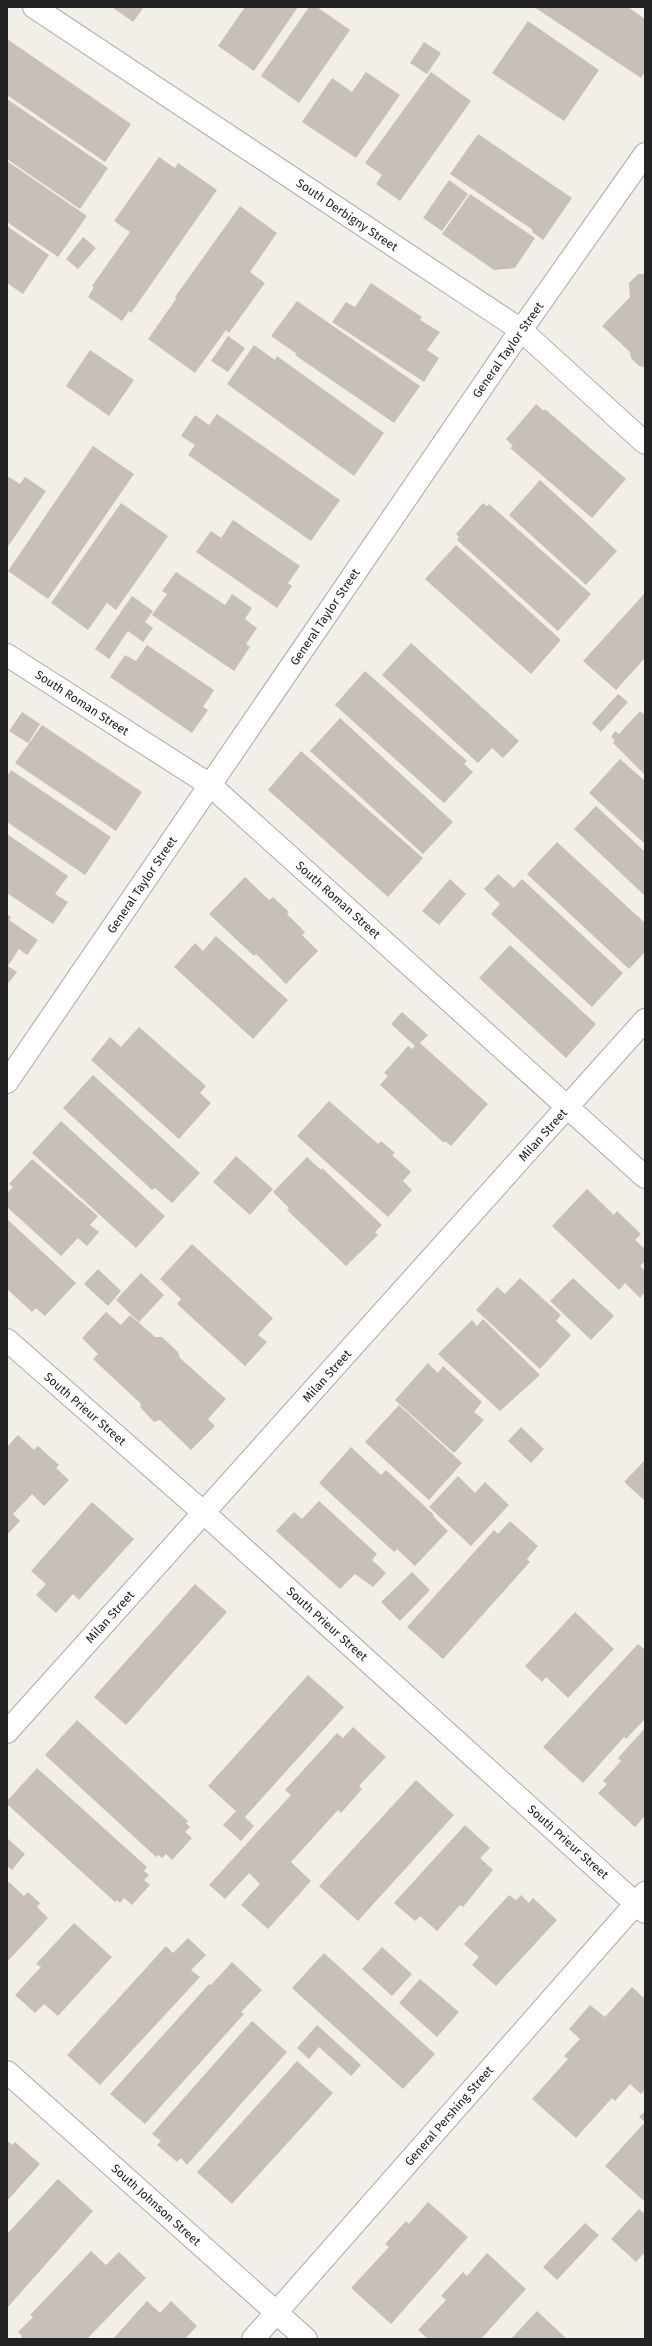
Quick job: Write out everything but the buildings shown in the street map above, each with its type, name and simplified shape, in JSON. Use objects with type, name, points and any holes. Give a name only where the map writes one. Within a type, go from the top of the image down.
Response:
[{"type":"street","name":"South Derbigny Street","points":[[34,7],[521,330],[645,443]]},
{"type":"street","name":"General Taylor Street","points":[[7,1082],[521,330],[645,154]]},
{"type":"street","name":"South Roman Street","points":[[7,655],[210,785],[645,1177]]},
{"type":"street","name":"Milan Street","points":[[7,1732],[645,1020]]},
{"type":"street","name":"South Prieur Street","points":[[7,1340],[642,1902]]},
{"type":"street","name":"General Pershing Street","points":[[253,2339],[642,1902]]},
{"type":"street","name":"South Johnson Street","points":[[7,2072],[306,2339]]}]
